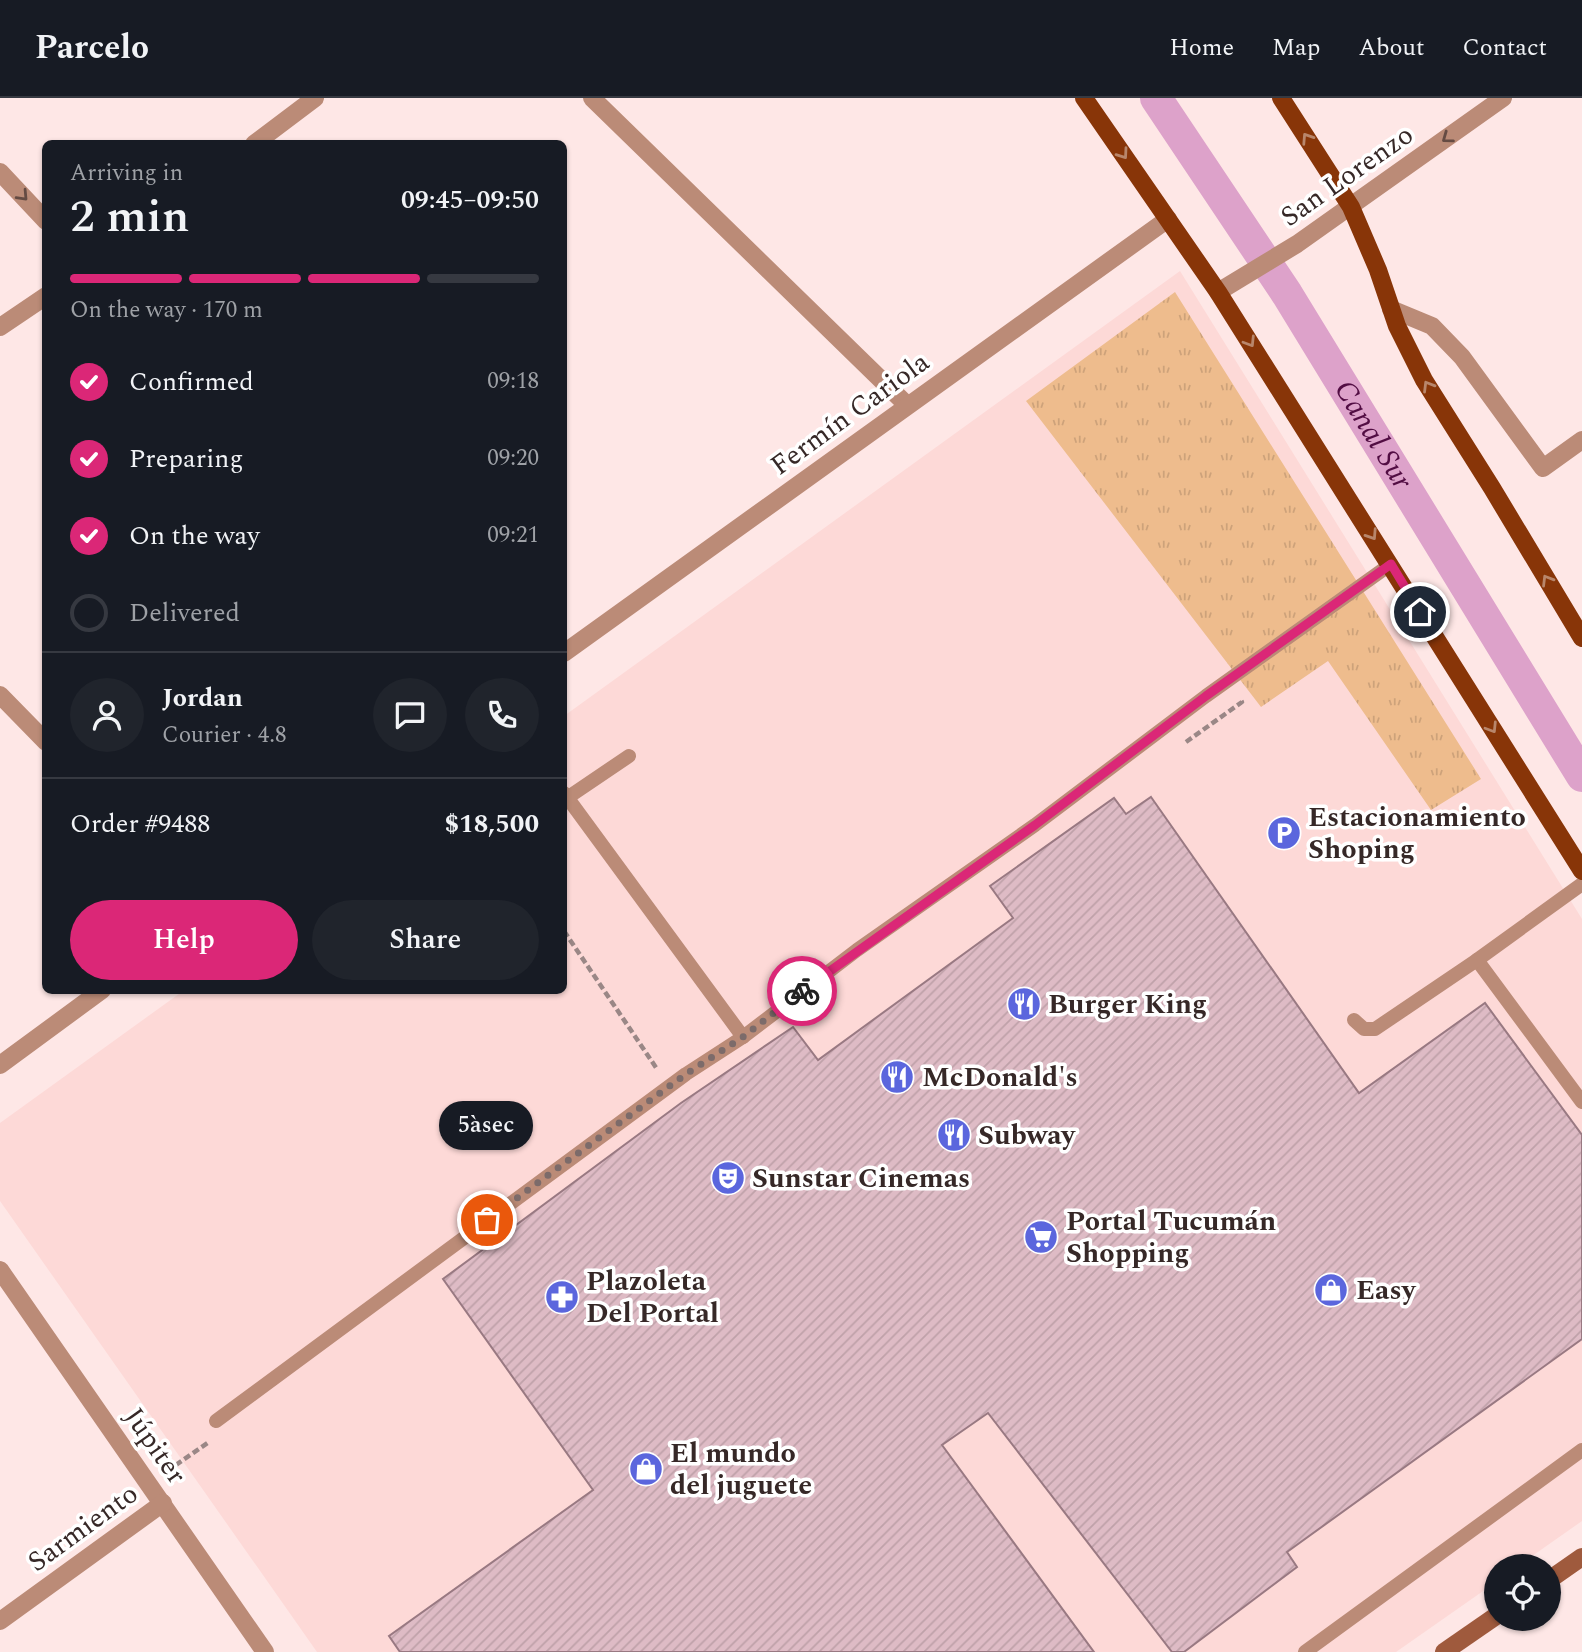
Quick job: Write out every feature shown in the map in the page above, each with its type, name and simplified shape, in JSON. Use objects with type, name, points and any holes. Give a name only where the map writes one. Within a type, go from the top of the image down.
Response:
[{"type":"main road","points":[[1084,98],[1218,292],[1582,871]]},
{"type":"main road","points":[[1280,98],[1351,207],[1378,270],[1397,326],[1424,380],[1582,638]]},
{"type":"street","points":[[259,140],[315,98]]},
{"type":"street","points":[[592,98],[907,405]]},
{"type":"street","name":"San Lorenzo","points":[[1218,292],[1297,244],[1503,98]]},
{"type":"street","points":[[0,172],[42,217]]},
{"type":"street","name":"Fermín Cariola","points":[[567,651],[1168,219]]},
{"type":"street","points":[[0,327],[42,299]]},
{"type":"street","points":[[1391,309],[1432,326],[1462,358],[1543,468],[1582,440]]},
{"type":"street","points":[[0,695],[42,738]]},
{"type":"street","points":[[0,1065],[97,994]]},
{"type":"street","name":"Júpiter","points":[[0,1270],[265,1652]]},
{"type":"street","name":"Sarmiento","points":[[0,1621],[163,1503]]},
{"type":"street","points":[[1561,1572],[1582,1557]]},
{"type":"street","points":[[1444,1652],[1484,1624]]},
{"type":"lane","points":[[216,1421],[669,1087],[743,1037],[847,957],[1035,825],[1206,696],[1391,564]]},
{"type":"lane","points":[[567,796],[629,756]]},
{"type":"lane","points":[[567,800],[743,1037]]},
{"type":"lane","points":[[1354,1020],[1364,1029],[1375,1029],[1582,884]]},
{"type":"lane","points":[[1477,960],[1582,1102]]},
{"type":"lane","points":[[1305,1652],[1582,1450]]},
{"type":"path","points":[[567,935],[669,1087]]},
{"type":"shaded area","points":[[1180,271],[1582,919],[1582,1521],[1535,1554],[1484,1554],[1484,1590],[1396,1652],[317,1652],[0,1201],[0,1123],[179,994],[567,994],[567,714]]},
{"type":"green space","points":[[1175,292],[1481,779],[1431,810],[1328,661],[1261,707],[1026,401]]},
{"type":"building","name":"Portal Tucumán Shopping","points":[[1151,797],[1359,1093],[1485,1003],[1582,1135],[1582,1339],[1287,1552],[1297,1567],[1184,1652],[1172,1652],[988,1413],[942,1445],[1094,1652],[400,1652],[389,1636],[593,1490],[443,1279],[681,1103],[793,1027],[818,1060],[1013,918],[990,886],[1114,798],[1126,814]]},
{"type":"waterway","name":"Canal Sur","points":[[1156,98],[1287,294],[1582,776]]},
{"type":"way so far","points":[[487,1220],[686,1074],[743,1037],[802,991]]},
{"type":"place","name":"Estacionamiento Shoping","points":[[1284,833]]},
{"type":"place","name":"Burger King","points":[[1024,1004]]},
{"type":"place","name":"McDonald's","points":[[897,1077]]},
{"type":"place","name":"Subway","points":[[954,1135]]},
{"type":"place","name":"Sunstar Cinemas","points":[[728,1178]]},
{"type":"place","name":"5àsec","points":[[487,1220]]},
{"type":"place","name":"Portal Tucumán Shopping","points":[[1041,1237]]},
{"type":"place","name":"Easy","points":[[1331,1290]]},
{"type":"place","name":"Plazoleta Del Portal","points":[[562,1297]]},
{"type":"place","name":"El mundo del juguete","points":[[646,1469]]},
{"type":"route","points":[[802,991],[1035,825],[1206,696],[1391,564],[1420,612]]}]
